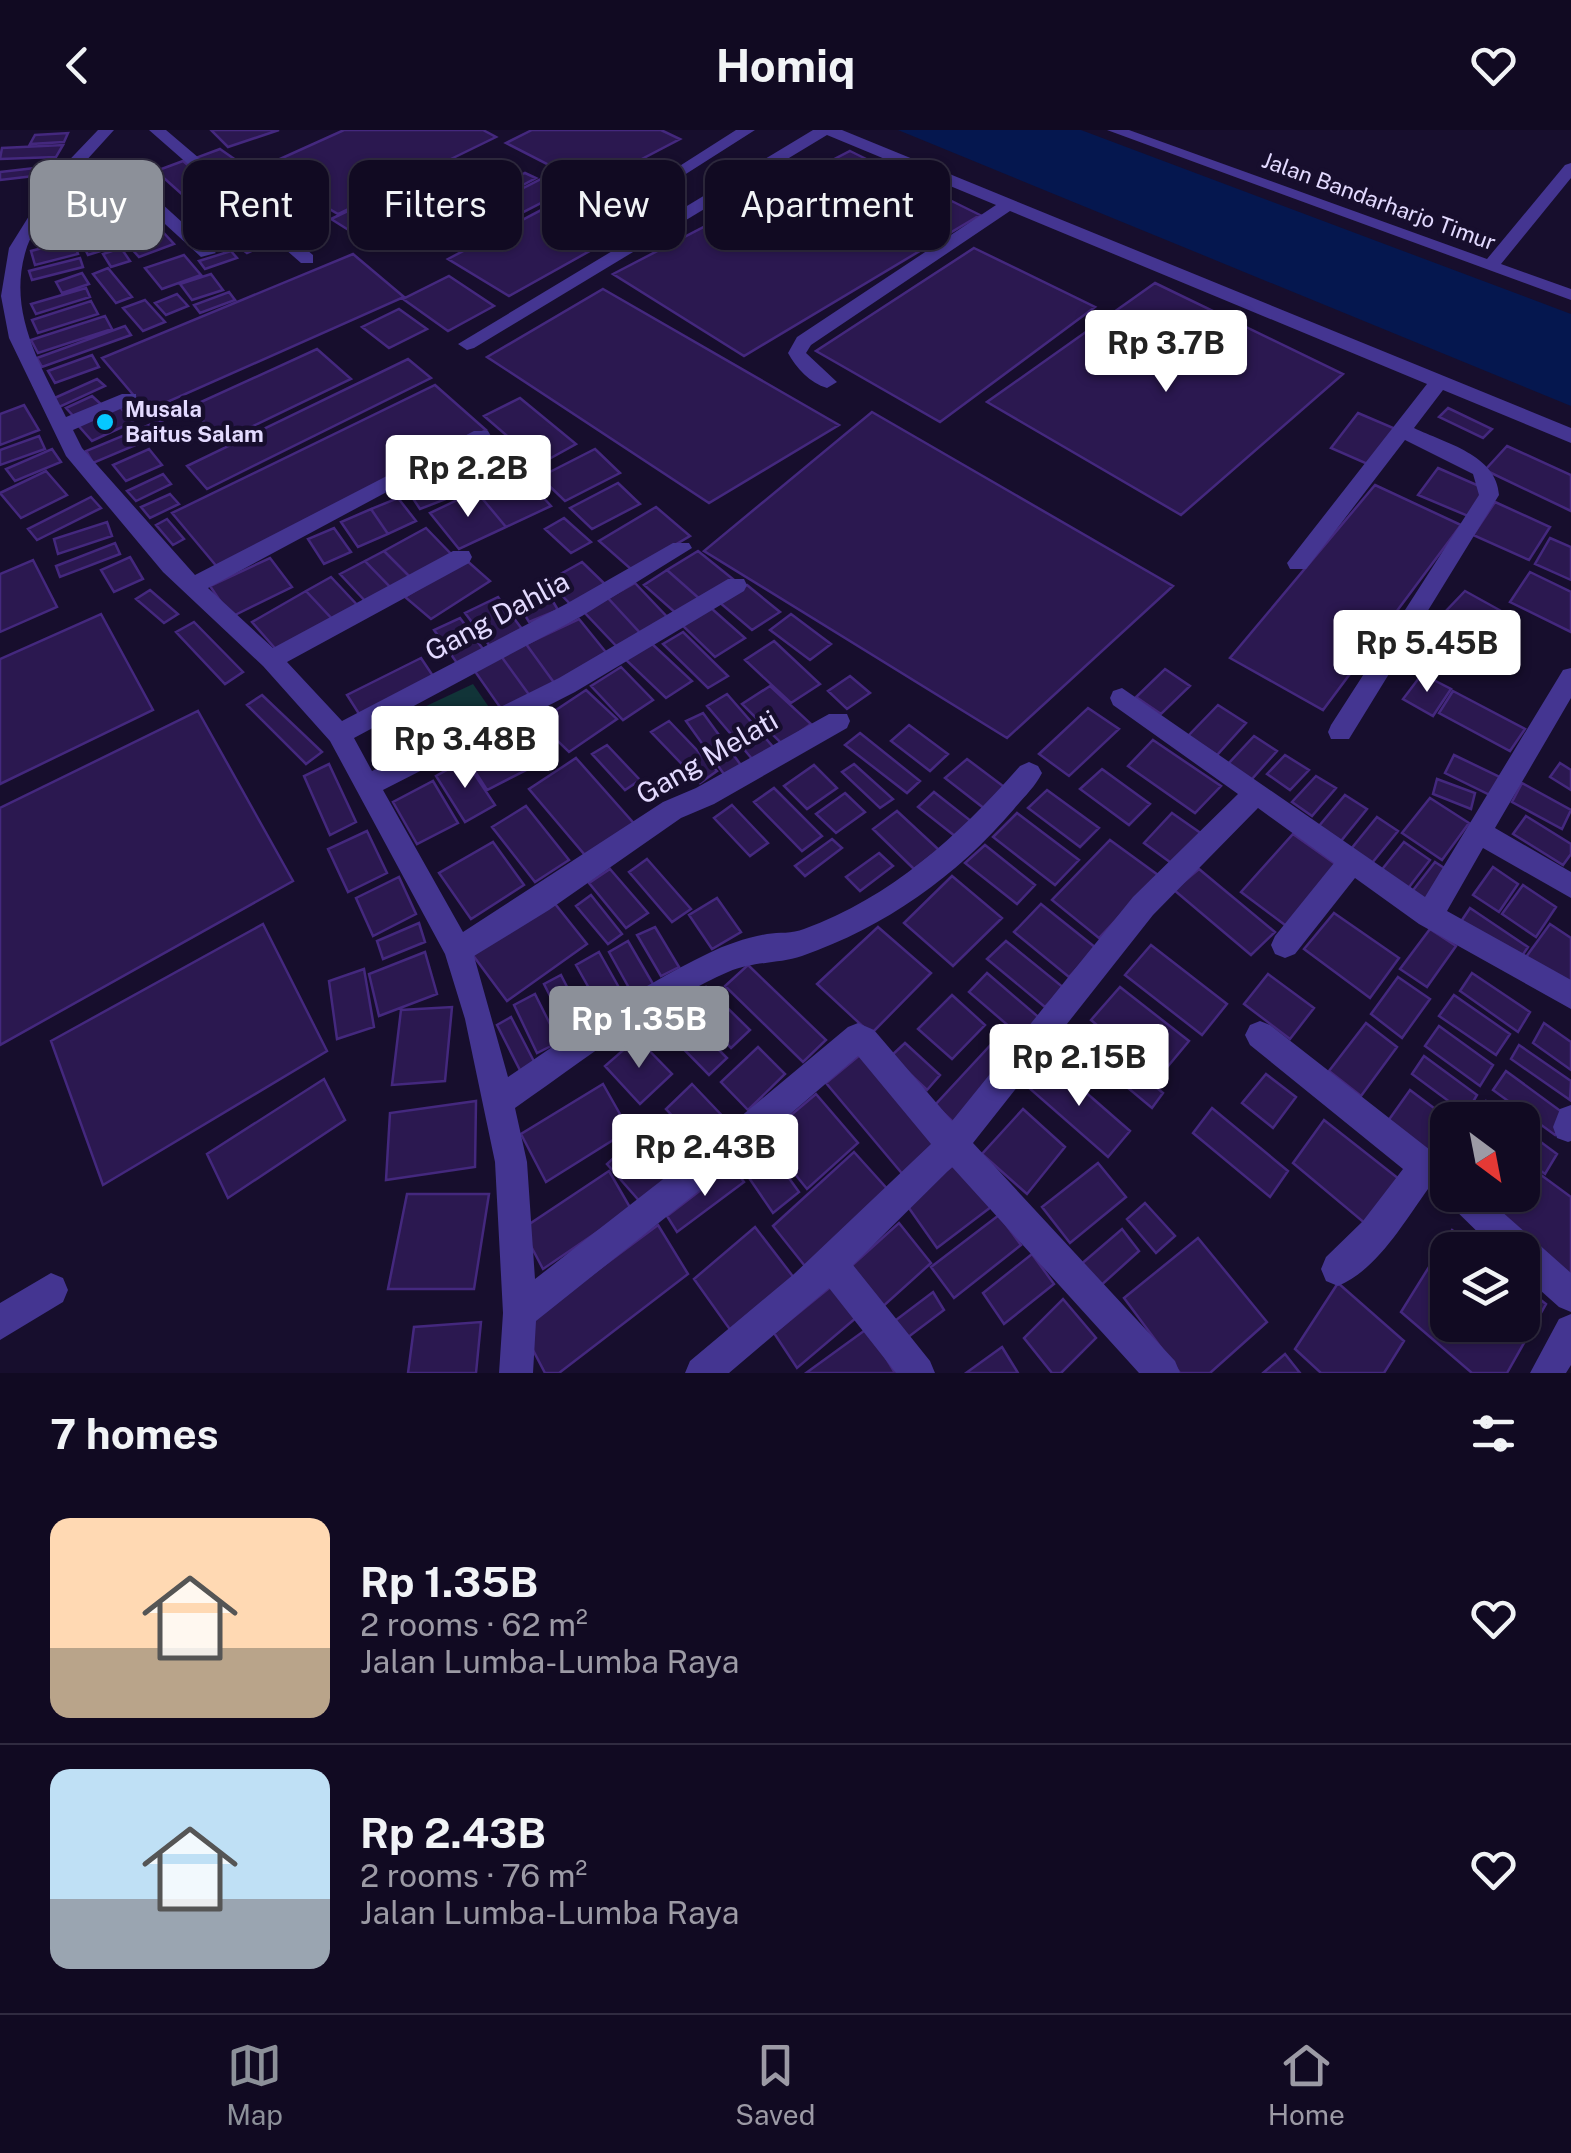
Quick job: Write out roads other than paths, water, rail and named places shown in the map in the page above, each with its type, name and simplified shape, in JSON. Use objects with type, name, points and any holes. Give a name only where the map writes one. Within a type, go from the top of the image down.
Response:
[{"type":"street","points":[[78,160],[106,130]]},
{"type":"street","points":[[157,130],[307,260]]},
{"type":"street","points":[[685,168],[747,130]]},
{"type":"street","points":[[467,344],[826,130],[1571,436]]},
{"type":"street","name":"Jalan Bandarharjo Timur","points":[[1115,130],[1571,295]]},
{"type":"street","points":[[1491,264],[1571,168]]},
{"type":"street","points":[[828,382],[803,363],[798,352],[804,341],[1007,205]]},
{"type":"street","points":[[163,213],[207,252]]},
{"type":"street","points":[[30,228],[18,248],[10,296],[18,338],[73,451],[192,587],[271,660],[339,734],[370,784],[458,950],[480,1018],[511,1162],[520,1313],[516,1373]]},
{"type":"street","points":[[1298,563],[1438,382]]},
{"type":"street","points":[[60,428],[130,398]]},
{"type":"street","points":[[1340,732],[1489,495],[1488,480],[1480,470],[1402,430]]},
{"type":"street","points":[[192,587],[481,436]]},
{"type":"street","name":"Gang Dahlia","points":[[339,734],[681,548]]},
{"type":"street","points":[[271,660],[460,557]]},
{"type":"street","points":[[370,784],[567,684],[736,585]]},
{"type":"street","points":[[1429,915],[1571,677]]},
{"type":"street","points":[[1122,698],[1429,915],[1571,994]]},
{"type":"street","name":"Gang Melati","points":[[458,950],[539,901],[672,810],[705,796],[838,720]]},
{"type":"street","points":[[496,1104],[613,1023],[719,962],[764,947],[796,945],[845,927],[914,886],[985,824],[1028,773]]},
{"type":"street","points":[[702,1373],[830,1263],[952,1145],[1143,906],[1257,792]]},
{"type":"street","points":[[1480,833],[1571,886]]},
{"type":"street","points":[[1285,945],[1352,861]]},
{"type":"street","points":[[1260,1035],[1430,1171]]},
{"type":"street","points":[[520,1313],[799,1089],[851,1039],[864,1040],[952,1145],[1163,1373]]},
{"type":"street","points":[[1338,1269],[1430,1182]]},
{"type":"street","points":[[1479,1212],[1501,1232]]},
{"type":"street","points":[[830,1263],[918,1373]]},
{"type":"street","points":[[1540,1267],[1571,1295]]},
{"type":"street","points":[[0,1323],[52,1290]]},
{"type":"street","points":[[1547,1373],[1571,1331]]},
{"type":"place","name":"Musala Baitus Salam","points":[[105,422]]}]
